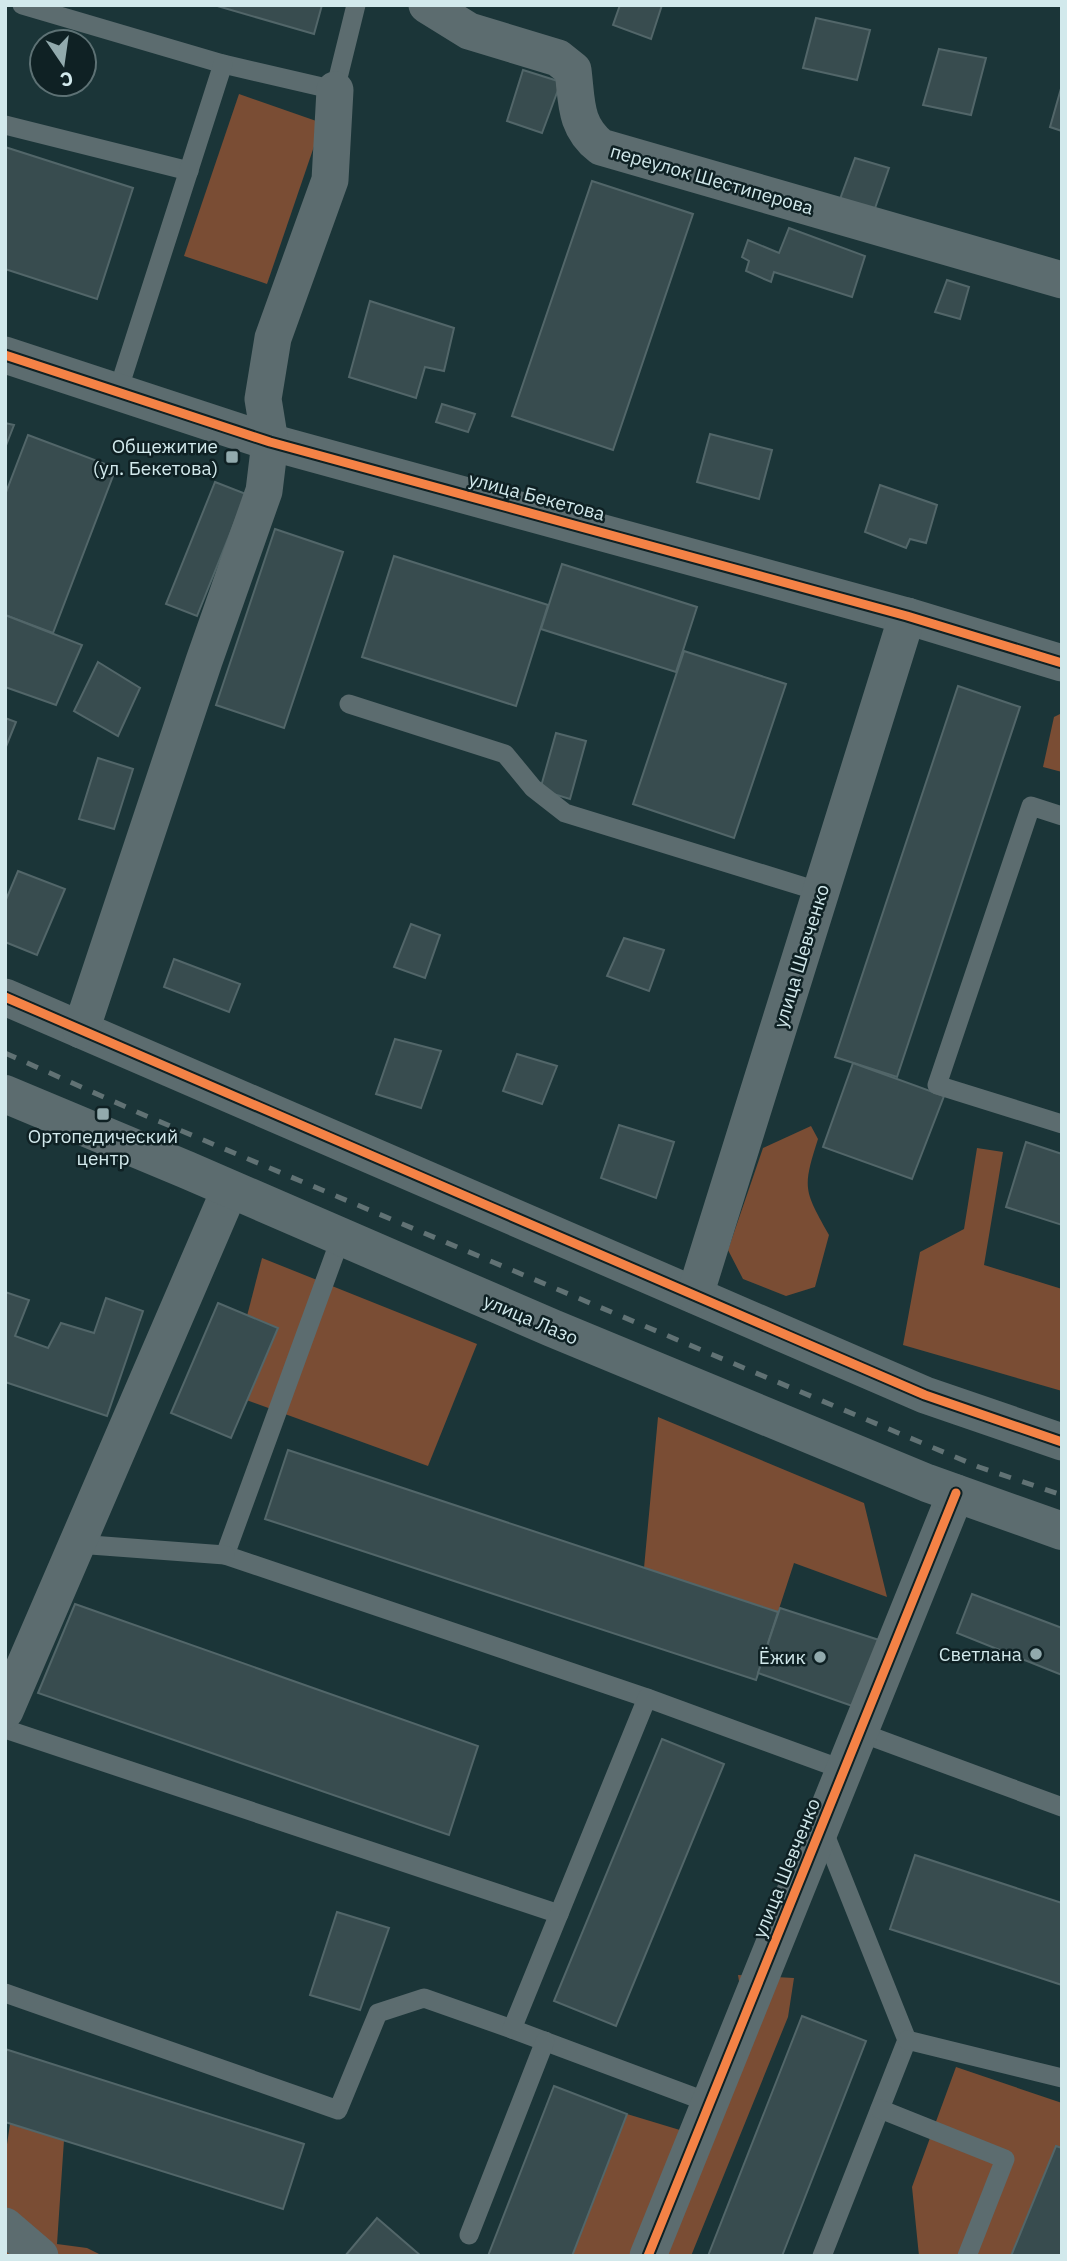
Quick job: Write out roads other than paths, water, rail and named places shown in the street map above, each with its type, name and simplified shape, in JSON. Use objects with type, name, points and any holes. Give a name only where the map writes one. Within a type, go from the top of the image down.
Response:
[{"type":"street","name":"переулок Шестиперова","points":[[427,5],[469,31],[558,58],[573,70],[580,124],[589,138],[601,147],[1062,280]]},
{"type":"street","points":[[80,1030],[264,491],[270,442],[263,400],[274,338],[330,180],[335,90]]},
{"type":"street","name":"улица Бекетова","points":[[5,355],[270,442],[907,616],[1062,663]]},
{"type":"street","name":"улица Шевченко","points":[[695,1295],[907,616]]},
{"type":"street","points":[[5,997],[925,1395],[1062,1442]]},
{"type":"street","name":"улица Лазо","points":[[5,1094],[552,1328],[956,1493],[1062,1531]]},
{"type":"street","points":[[5,1711],[230,1189]]},
{"type":"street","name":"улица Шевченко","points":[[648,2256],[956,1493]]},
{"type":"street","points":[[5,2227],[40,2256]]},
{"type":"lane","points":[[22,5],[223,64],[335,90],[356,5]]},
{"type":"lane","points":[[118,391],[223,64]]},
{"type":"lane","points":[[5,125],[189,171]]},
{"type":"lane","points":[[349,704],[505,754],[533,788],[565,813],[821,892]]},
{"type":"lane","points":[[1062,816],[1031,806],[937,1085],[1062,1124]]},
{"type":"lane","points":[[225,1555],[341,1237]]},
{"type":"lane","points":[[77,1544],[225,1555],[647,1698],[844,1770]]},
{"type":"lane","points":[[512,2029],[647,1698]]},
{"type":"lane","points":[[5,1729],[559,1914]]},
{"type":"lane","points":[[859,1732],[1062,1807]]},
{"type":"lane","points":[[821,1826],[907,2040],[822,2256]]},
{"type":"lane","points":[[5,1993],[338,2110],[378,2013],[424,1998],[710,2103]]},
{"type":"lane","points":[[907,2040],[1062,2078]]},
{"type":"lane","points":[[469,2235],[545,2041]]},
{"type":"lane","points":[[880,2109],[1005,2160],[967,2256]]},
{"type":"railway","points":[[5,1053],[144,1115],[979,1467],[1062,1495]]},
{"type":"place","name":"Общежитие (ул. Бекетова)","points":[[232,457]]},
{"type":"place","name":"Ортопедический центр","points":[[103,1114]]},
{"type":"place","name":"Светлана","points":[[1036,1654]]},
{"type":"place","name":"Ёжик","points":[[820,1657]]}]
